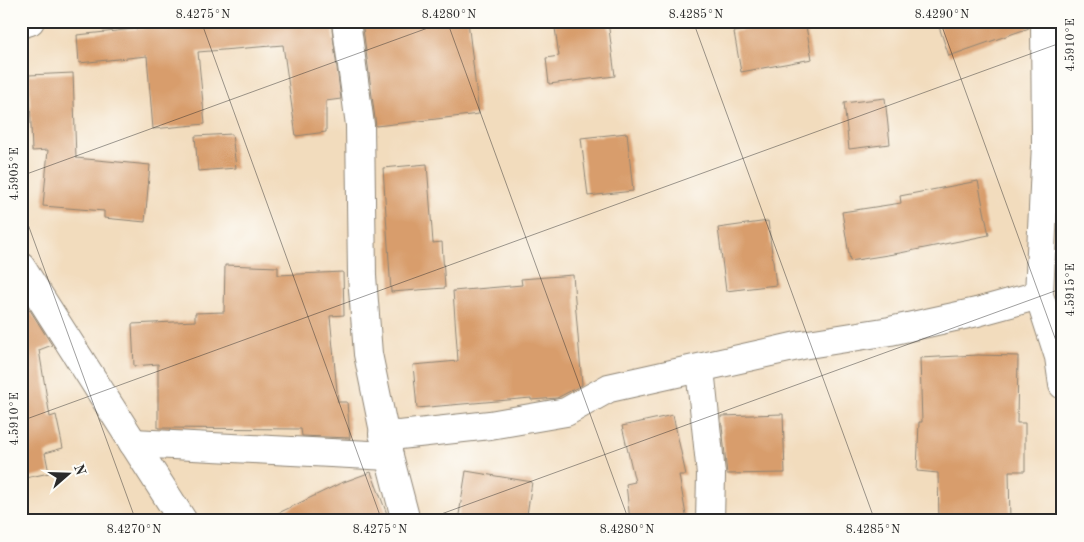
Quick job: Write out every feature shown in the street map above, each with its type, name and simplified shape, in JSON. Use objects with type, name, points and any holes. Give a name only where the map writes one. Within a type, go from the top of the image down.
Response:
[{"type":"street","points":[[21,24],[30,21]]},
{"type":"street","points":[[346,21],[360,125],[362,276],[368,354],[386,445],[406,521]]},
{"type":"street","points":[[1044,21],[1046,144],[1052,267],[1039,295],[1059,357],[1063,384]]},
{"type":"street","points":[[21,267],[183,521]]},
{"type":"street","points":[[133,443],[386,445],[400,434],[490,425],[566,412],[609,388],[802,345],[910,327],[977,312],[1039,295]]},
{"type":"street","points":[[700,369],[711,474],[710,521]]},
{"type":"building","points":[[143,21],[331,21],[341,99],[326,101],[326,132],[296,136],[283,45],[198,52],[205,124],[153,129],[147,56],[79,63],[77,35],[144,28]]},
{"type":"building","points":[[362,21],[468,21],[479,114],[376,126]]},
{"type":"building","points":[[554,21],[608,21],[615,76],[549,84],[546,58],[559,56]]},
{"type":"building","points":[[767,21],[805,21],[812,59],[741,72],[734,32],[768,26]]},
{"type":"building","points":[[937,21],[1029,21],[1029,28],[949,56]]},
{"type":"building","points":[[73,73],[76,158],[150,165],[145,222],[104,218],[104,211],[43,206],[48,150],[32,151],[29,75]]},
{"type":"building","points":[[885,98],[890,144],[849,149],[844,103]]},
{"type":"building","points":[[627,133],[633,191],[588,196],[581,138]]},
{"type":"building","points":[[232,134],[236,168],[198,171],[195,136]]},
{"type":"building","points":[[427,164],[433,243],[442,242],[445,288],[391,292],[383,168]]},
{"type":"building","points":[[978,181],[989,235],[850,261],[842,212],[901,203],[900,196]]},
{"type":"building","points":[[768,221],[776,285],[726,291],[718,228]]},
{"type":"building","points":[[225,265],[278,267],[278,275],[343,272],[344,315],[330,316],[338,402],[347,402],[350,438],[302,436],[301,429],[158,428],[158,364],[134,366],[132,324],[195,321],[195,313],[224,312]]},
{"type":"building","points":[[573,275],[582,385],[557,398],[531,400],[531,398],[417,408],[413,365],[458,361],[453,291],[522,285],[521,279]]},
{"type":"building","points":[[30,310],[52,345],[39,350],[50,417],[56,415],[63,448],[45,453],[49,473],[21,479],[21,314]]},
{"type":"building","points":[[978,355],[1018,356],[1017,423],[1025,423],[1025,471],[1009,471],[1010,521],[939,521],[938,473],[917,471],[919,422],[922,422],[920,358]]},
{"type":"building","points":[[783,414],[785,473],[727,474],[721,416]]},
{"type":"building","points":[[673,415],[686,475],[679,475],[687,521],[630,521],[626,484],[635,482],[622,426]]},
{"type":"building","points":[[466,471],[532,482],[526,521],[458,521]]},
{"type":"building","points":[[371,472],[387,514],[370,521],[262,521],[341,483]]}]
